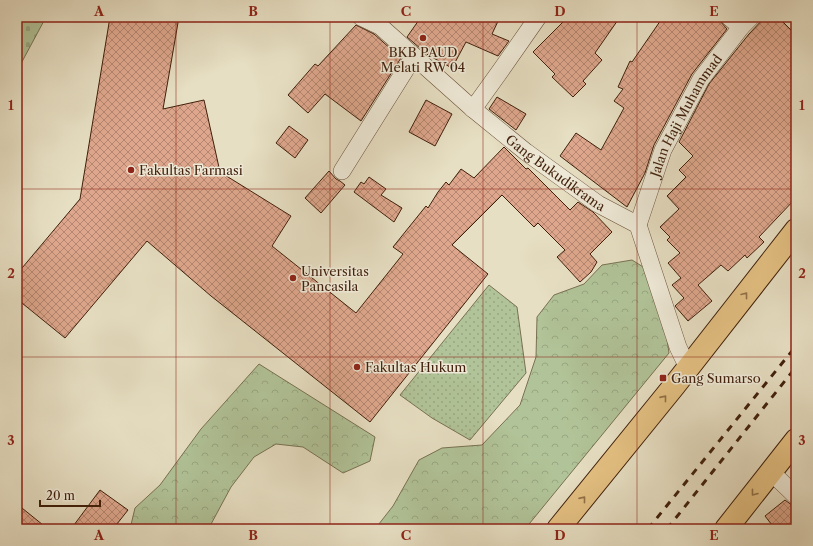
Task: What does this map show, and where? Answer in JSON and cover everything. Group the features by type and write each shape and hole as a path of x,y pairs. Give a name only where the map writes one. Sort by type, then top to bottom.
{"main road":[{"path":"558,529 688,368 796,230"},
{"path":"726,529 796,440"}],"street":[{"name":"Gang Bukudikrama","path":"361,17 380,26 473,109 526,152 598,204 638,225"},
{"path":"473,109 538,17"},
{"name":"Jalan Haji Muhammad","path":"638,225 663,150 701,79 740,20"},
{"path":"342,171 414,56"},
{"path":"638,225 678,347 688,368"},
{"path":"771,472 796,496"}],"green space":[{"path":"17,17 46,17 17,71"},
{"path":"632,260 648,270 661,298 669,353 525,529 375,529 393,506 419,460 442,448 482,445 520,405 536,357 537,317 554,295 584,284 602,265"},
{"path":"489,285 517,307 526,373 470,440 432,418 400,395"},
{"path":"259,364 375,437 370,461 343,473 303,447 276,444 254,457 231,487 210,526 212,529 130,529 135,508 160,485 201,429"}],"building":[{"path":"110,17 179,17 163,109 204,100 220,172 291,216 272,246 356,313 403,254 393,247 426,206 428,208 446,182 449,185 461,169 474,178 504,147 526,169 528,168 570,210 578,202 593,212 612,232 590,254 597,262 591,272 580,282 557,257 565,250 538,223 534,227 502,195 452,245 488,274 370,422 211,296 147,241 65,338 17,299 17,274 80,199"},
{"path":"421,17 500,17 492,34 509,41 498,56 466,42 452,68 428,55 407,37"},
{"path":"568,17 620,17 595,53 602,60 583,81 586,84 573,97 552,77 555,74 533,52"},
{"path":"663,17 719,17 720,21 727,29 692,74 654,145 645,173 627,207 560,156 576,133 601,150 624,108 614,101 623,89 618,87 630,61 632,62"},
{"path":"765,17 778,17 796,35 796,198 759,237 764,242 747,258 745,255 728,271 721,265 698,285 712,301 688,321 675,306 684,298 672,285 681,278 668,263 680,253 667,240 670,237 660,227 679,209 667,196 686,177 679,170 693,156 679,142 709,84 749,34"},
{"path":"356,25 374,34 401,58 361,121 325,94 308,113 288,95 315,64 318,66"},
{"path":"497,97 526,114 516,130 489,109"},
{"path":"426,100 452,114 435,146 409,132"},
{"path":"289,126 308,140 295,158 276,143"},
{"path":"329,171 336,179 345,185 321,213 305,198"},
{"path":"369,177 386,189 381,195 402,208 394,222 354,192 361,182 364,184"},
{"path":"100,490 128,510 113,529 71,529"},
{"path":"785,500 793,506 796,506 796,529 775,529 765,516"},
{"path":"17,504 48,529 17,529"}],"railway":[{"path":"648,529 796,346"},
{"path":"667,529 796,367"}],"place":[{"name":"BKB PAUD Melati RW 04","path":"423,38"},
{"name":"Fakultas Farmasi","path":"131,170"},
{"name":"Universitas Pancasila","path":"293,278"},
{"name":"Fakultas Hukum","path":"357,367"},
{"name":"Gang Sumarso","path":"663,378"}]}
